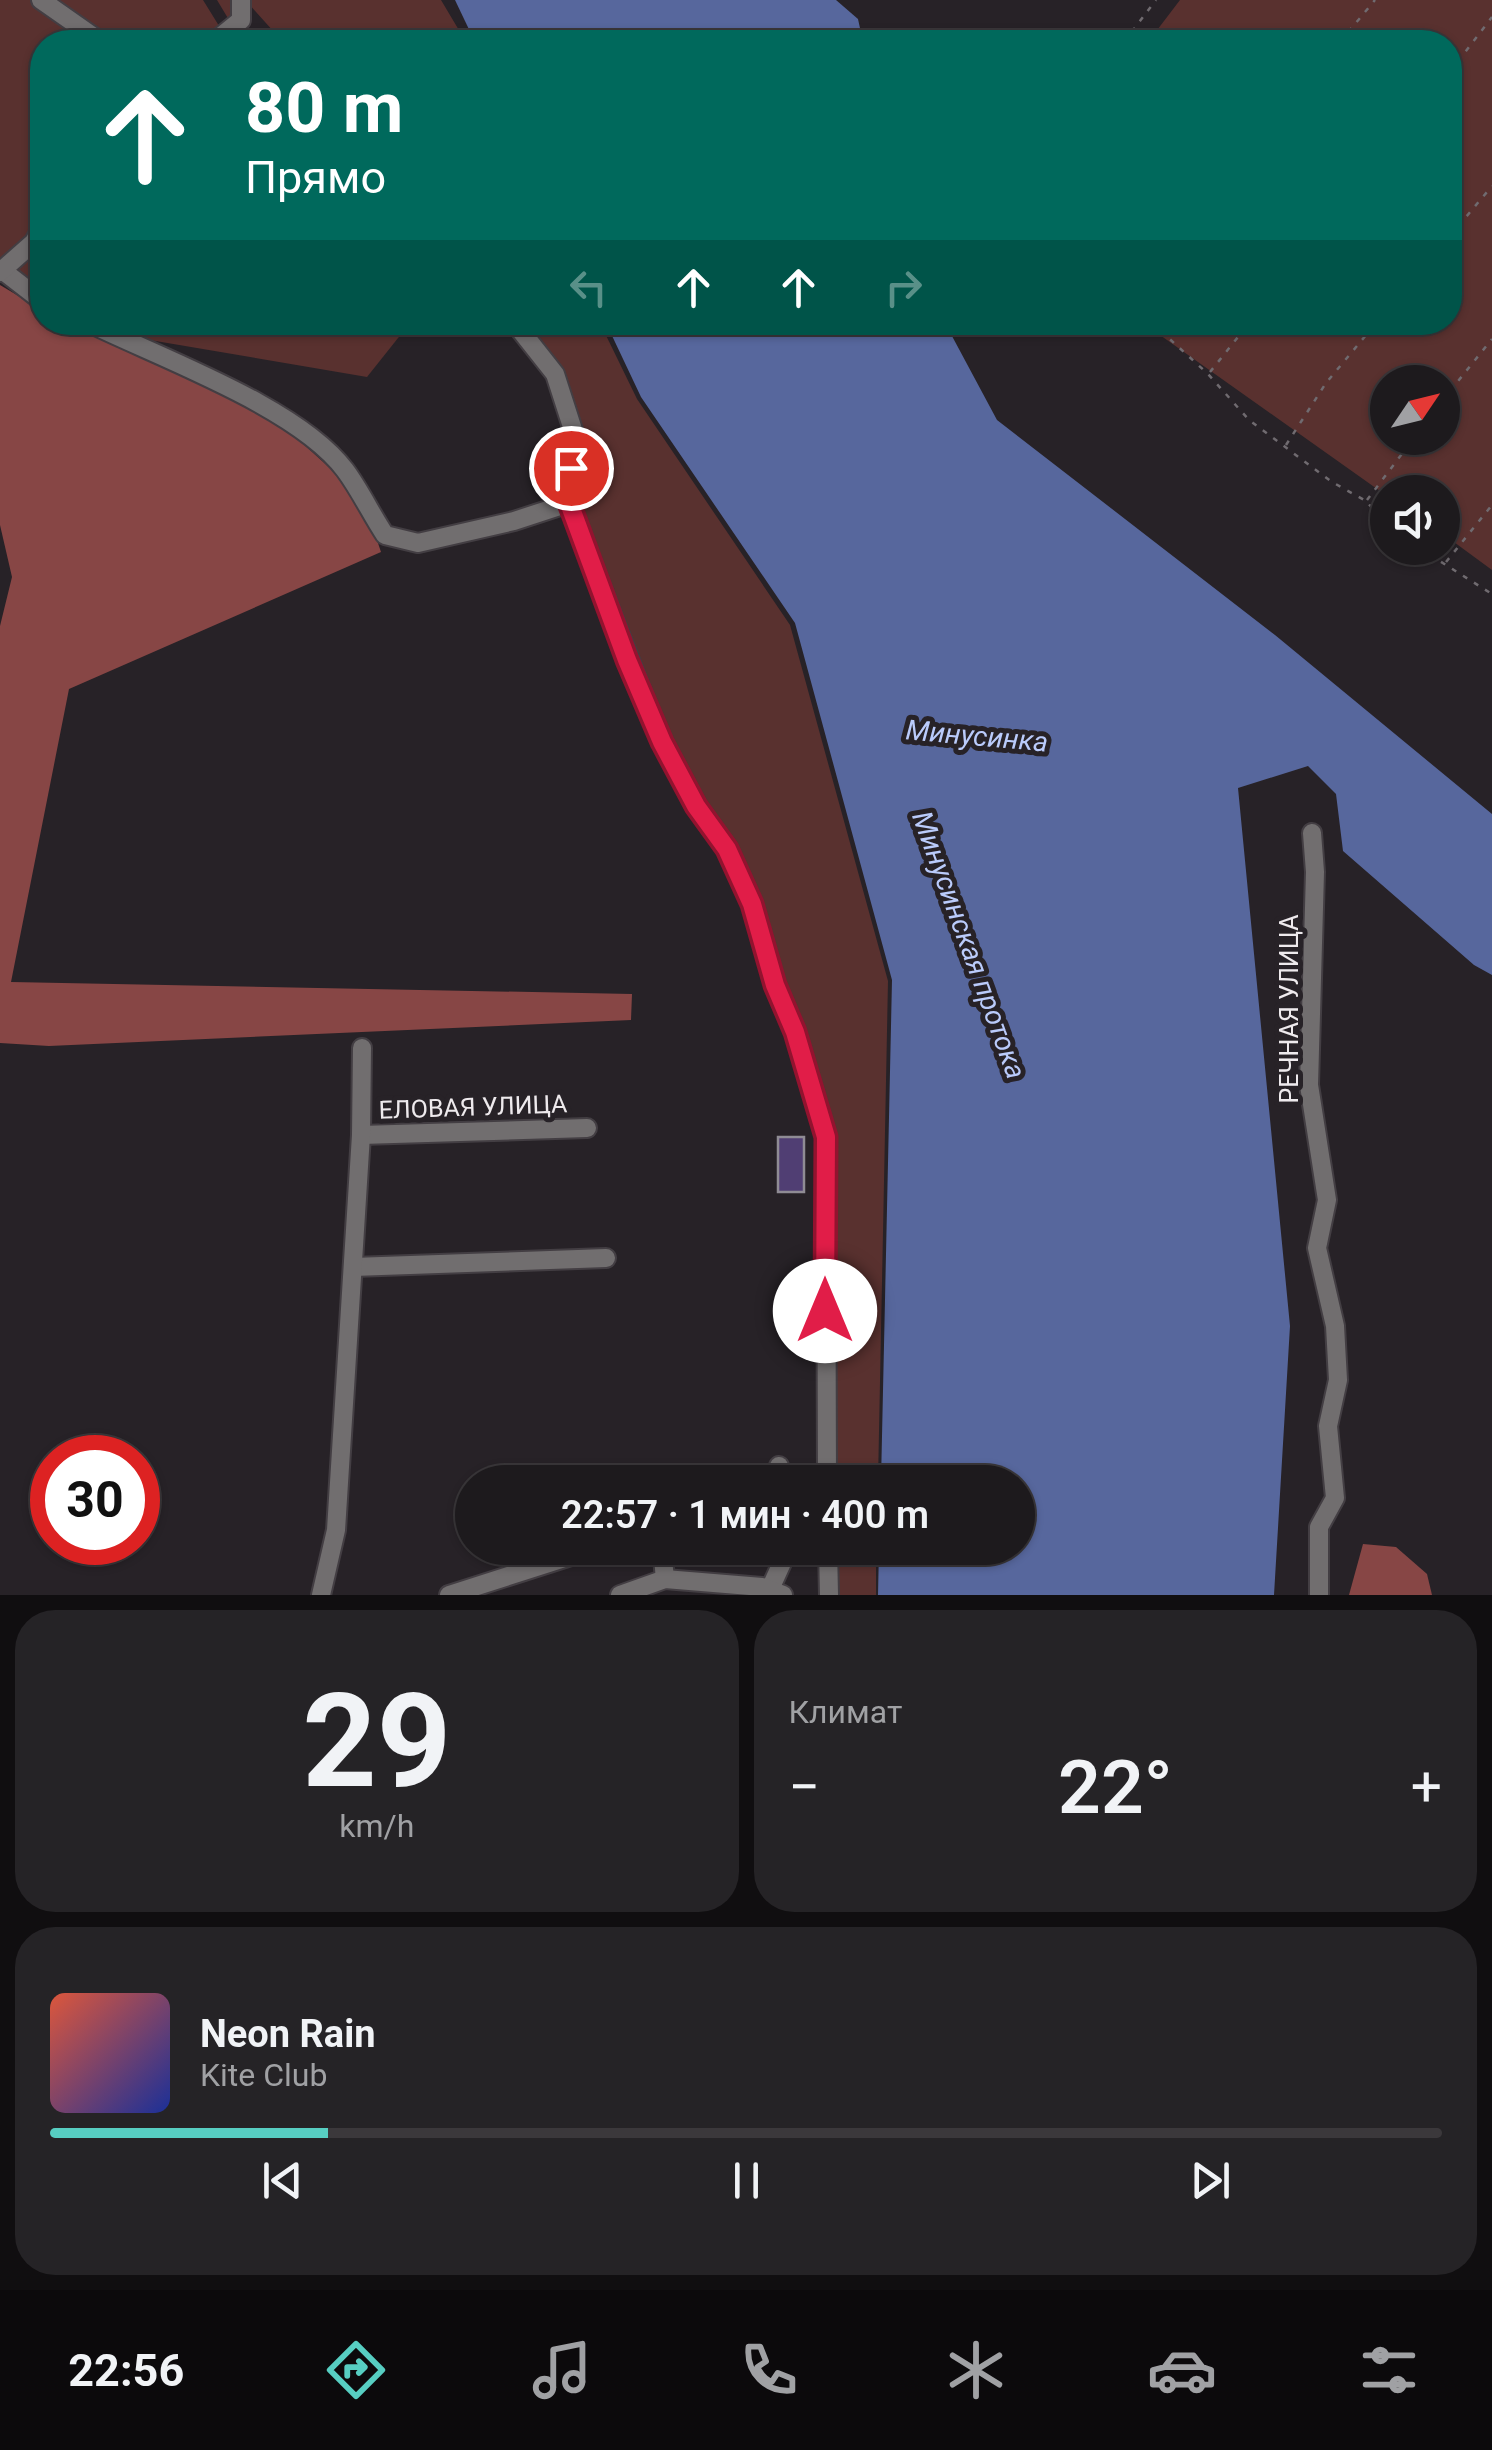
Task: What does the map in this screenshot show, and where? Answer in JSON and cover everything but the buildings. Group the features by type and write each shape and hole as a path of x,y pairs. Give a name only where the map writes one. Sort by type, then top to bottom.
{"street":[{"path":"41,0 84,30"},
{"path":"229,30 241,20 241,0"},
{"path":"30,246 1,271 30,292"},
{"path":"115,335 230,388 300,427 343,468 384,536 418,543 514,521 569,503"},
{"path":"524,335 554,374 574,433 569,503 662,742 696,806 727,849 752,904 826,1137 827,1465"},
{"name":"РЕЧНАЯ УЛИЦА","path":"1312,834 1315,872 1309,1085 1327,1200 1317,1248 1335,1326 1338,1380 1328,1426 1336,1498 1320,1527 1319,1595"},
{"path":"322,1595 336,1530 361,1135 362,1048"},
{"name":"ЕЛОВАЯ УЛИЦА","path":"361,1135 587,1128"},
{"path":"352,1267 606,1258"},
{"path":"449,1595 543,1565"},
{"path":"664,1565 665,1580"},
{"path":"774,1592 771,1587 781,1565"},
{"path":"828,1565 829,1595"},
{"path":"620,1595 665,1580 774,1592"}],"path":[{"path":"1133,30 1156,0"},
{"path":"1350,30 1374,0"},
{"path":"1462,56 1492,17"},
{"path":"1462,222 1492,186"},
{"path":"1165,335 1208,374 1249,420 1332,482 1370,505"},
{"path":"1208,374 1240,335"},
{"path":"1286,445 1326,383 1366,335"},
{"path":"1460,379 1492,339"},
{"path":"1366,500 1401,455"},
{"path":"1460,544 1492,505"},
{"path":"1446,565 1491,592"}],"shaded area":[{"path":"0,0 203,0 222,30 30,30 30,290 0,276"},
{"path":"217,0 441,0 459,30 272,30 248,3 229,20"},
{"path":"1180,0 1492,0 1492,570 1460,546 1460,475 1370,475 1370,484 1160,335 1462,335 1462,30 1157,30"},
{"path":"0,285 30,303 30,335 91,335 269,413 363,498 381,552 69,689 11,982 632,994 631,1020 49,1046 0,1043 0,626 12,577 0,525"},
{"path":"128,335 400,335 367,377"},
{"path":"517,335 606,335 637,399 790,625 888,981 878,1465 836,1465 832,1137 807,1049 746,869 684,774 622,638 575,504 553,380"},
{"path":"1363,1544 1396,1547 1427,1574 1432,1595 1349,1595"},
{"path":"837,1565 876,1565 876,1595 837,1595"}],"water":[{"path":"455,0 836,0 858,19 860,30 469,30"},
{"path":"612,335 951,335 997,420 1275,635 1492,814 1492,975 1474,965 1343,851 1336,794 1308,766 1238,788 1290,1326 1274,1595 878,1595 879,1565 1035,1565 1035,1465 881,1465 892,980 795,623 641,397"}],"route":[{"path":"571,468 569,503 627,660 662,742 696,806 727,849 752,904 775,985 795,1032 819,1109 826,1137 825,1311"}],"water label":[{"name":"Минусинка","path":"977,736"},
{"name":"Минусинская протока","path":"969,945"}]}
